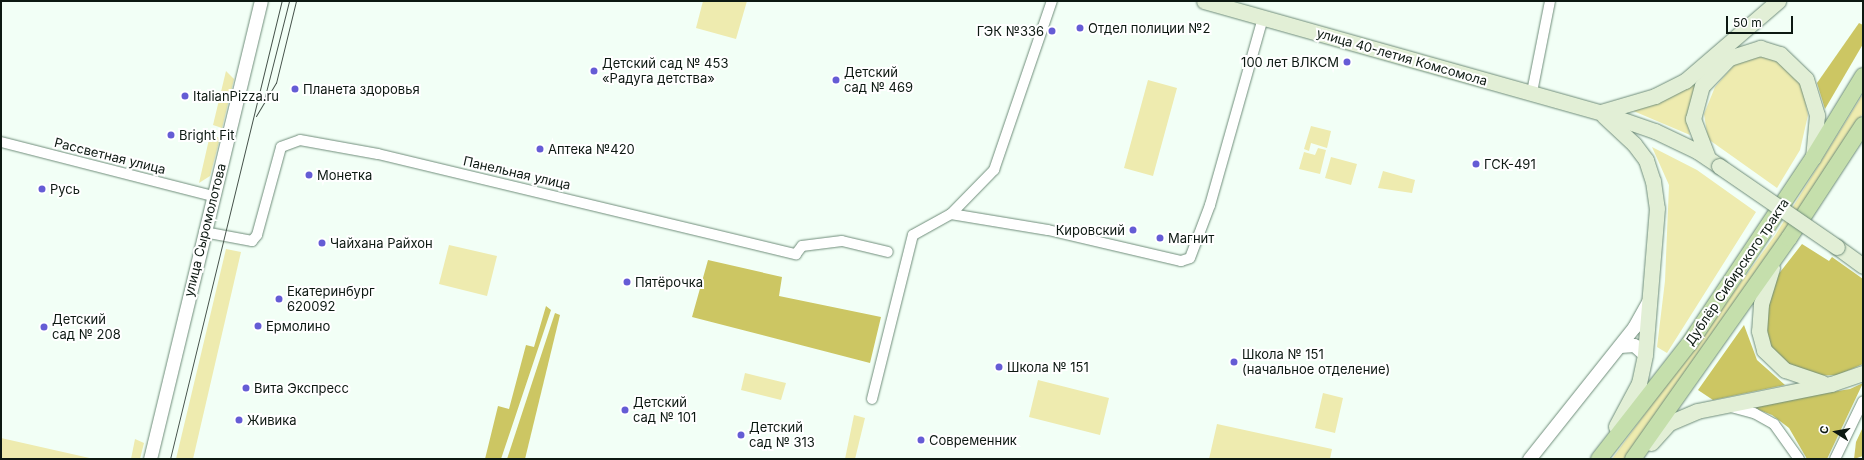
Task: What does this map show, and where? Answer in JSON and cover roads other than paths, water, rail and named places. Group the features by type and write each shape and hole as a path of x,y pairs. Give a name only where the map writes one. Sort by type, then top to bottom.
{"main road":[{"name":"улица 40-летия Комсомола","path":"1204,1 1532,92 1600,112 1655,131 1714,162 1838,247 1863,266"},
{"path":"1600,112 1655,96 1685,81 1778,1"},
{"path":"1714,162 1693,119 1702,86 1729,58 1760,48 1780,54 1806,79 1817,115 1813,158"},
{"name":"Дублёр Сибирского тракта","path":"1599,459 1689,344 1813,158 1863,76"},
{"path":"1594,459 1627,411 1639,383 1645,355 1657,208 1653,181 1646,160 1634,144 1600,112"},
{"name":"Дублёр Сибирского тракта","path":"1633,459 1789,238 1863,125"},
{"path":"1789,238 1764,289 1759,320 1761,340 1769,357 1785,370 1806,380 1831,384"},
{"path":"1636,459 1670,423 1685,414 1717,406 1831,384 1863,373"}],"street":[{"name":"улица Сыромолотова","path":"150,459 261,1"},
{"path":"872,399 913,235 951,214 994,170 1052,1"},
{"path":"1532,92 1550,1"},
{"path":"951,214 1048,230 1181,261 1190,258 1210,205 1263,18"},
{"name":"Панельная улица","path":"204,232 252,241 257,235 282,146 300,140 378,154 796,254 802,246 842,241 888,252"},
{"name":"Рассветная улица","path":"1,142 213,196"},
{"path":"1529,459 1620,346 1649,300"},
{"path":"1620,346 1634,345 1645,355"},
{"path":"1835,459 1863,401"},
{"path":"1717,406 1742,409 1762,416 1784,435 1799,459"}],"tram line":[{"path":"170,459 282,1"},
{"path":"264,100 289,1"},
{"path":"256,116 276,83 296,1"}],"place":[{"name":"Отдел полиции №2","path":"1080,28"},
{"name":"ГЭК №336","path":"1052,31"},
{"name":"100 лет ВЛКСМ","path":"1347,62"},
{"name":"Детский сад № 453 «Радуга детства»","path":"594,71"},
{"name":"Детский сад № 469","path":"836,80"},
{"name":"Планета здоровья","path":"295,89"},
{"name":"ItalianPizza.ru","path":"185,96"},
{"name":"Bright Fit","path":"171,135"},
{"name":"Аптека №420","path":"540,149"},
{"name":"ГСК-491","path":"1476,164"},
{"name":"Монетка","path":"309,175"},
{"name":"Русь","path":"42,189"},
{"name":"Кировский","path":"1133,230"},
{"name":"Магнит","path":"1160,238"},
{"name":"Чайхана Райхон","path":"322,243"},
{"name":"Пятёрочка","path":"627,282"},
{"name":"Екатеринбург 620092","path":"279,299"},
{"name":"Ермолино","path":"258,326"},
{"name":"Детский сад № 208","path":"44,327"},
{"name":"Школа № 151 (начальное отделение)","path":"1234,362"},
{"name":"Школа № 151","path":"999,367"},
{"name":"Вита Экспресс","path":"246,388"},
{"name":"Детский сад № 101","path":"625,410"},
{"name":"Живика","path":"239,420"},
{"name":"Детский сад № 313","path":"741,435"},
{"name":"Современник","path":"921,440"}]}
